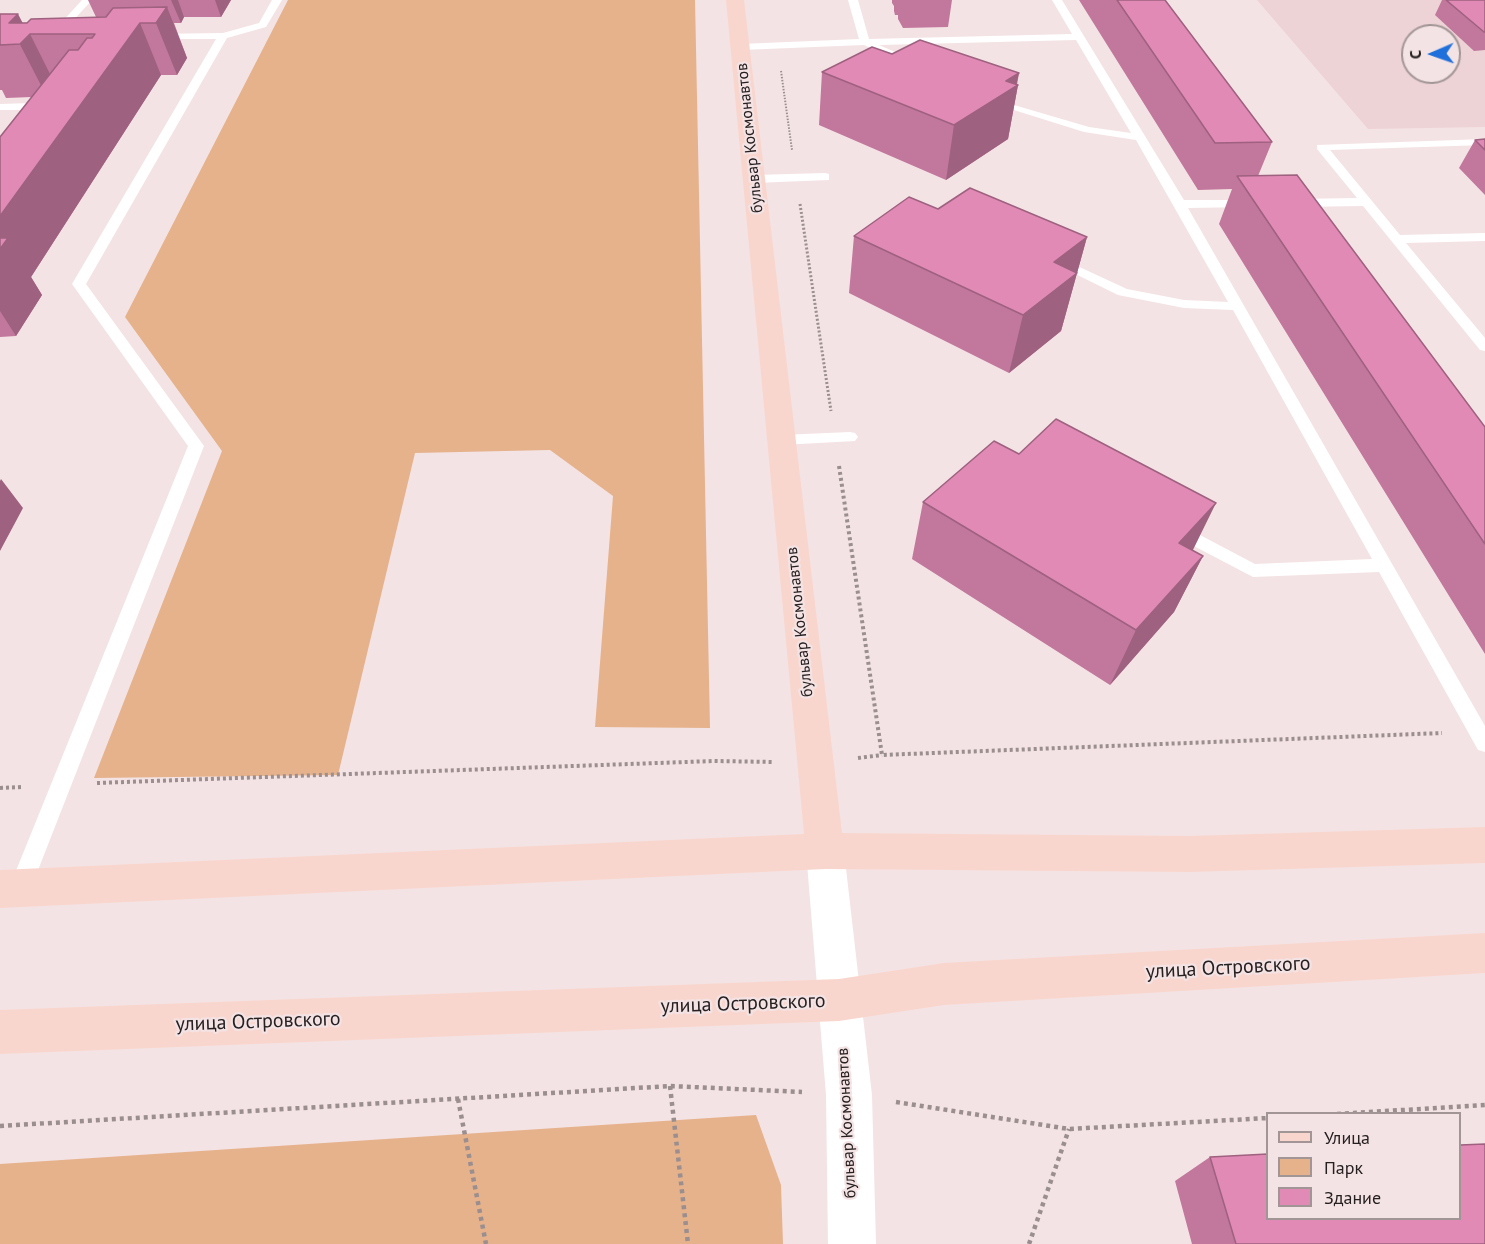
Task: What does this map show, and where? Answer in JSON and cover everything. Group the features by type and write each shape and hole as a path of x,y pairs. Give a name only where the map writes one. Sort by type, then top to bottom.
{"main road":[{"name":"бульвар Космонавтов","path":"735,0 825,851"},
{"path":"10,888 825,851 1190,855 1485,844"},
{"name":"улица Островского","path":"0,1032 839,1000 944,984 1485,953"}],"street":[{"name":"бульвар Космонавтов","path":"825,851 849,1095 852,1244"}],"lane":[{"path":"64,37 47,39 87,0"},
{"path":"143,37 223,36 263,25 278,0"},
{"path":"853,0 865,42"},
{"path":"1057,0 1180,204 1481,738"},
{"path":"10,888 63,785 196,446 79,284 223,36"},
{"path":"741,47 1079,37"},
{"path":"865,42 926,69"},
{"path":"981,98 1088,130 1139,137"},
{"path":"0,107 32,106 0,144"},
{"path":"1485,142 1321,147 1485,347"},
{"path":"754,179 825,177"},
{"path":"1284,203 1366,202"},
{"path":"1180,204 1261,203"},
{"path":"1396,239 1485,237"},
{"path":"1048,258 1123,292 1184,304 1237,306"},
{"path":"782,440 842,438"},
{"path":"1161,521 1252,571 1383,565"}],"path":[{"path":"777,46 796,178 842,438 882,755 1481,738"},
{"path":"0,788 714,761"},
{"path":"670,1086 688,1244"},
{"path":"0,1125 670,1086 849,1095 1069,1129 1266,1118"},
{"path":"458,1099 486,1244"},
{"path":"1356,1112 1485,1105"},
{"path":"1029,1244 1069,1129"}],"shaded area":[{"path":"1257,0 1485,0 1485,127 1368,129"}],"green space":[{"path":"288,0 695,0 710,728 595,727 613,496 550,450 415,453 338,775 94,778 222,451 125,317"},
{"path":"756,1115 781,1185 783,1244 0,1244 0,1164"}],"building":[{"path":"1117,0 1165,0 1272,142 1215,143"},
{"path":"1446,0 1485,0 1485,32 1484,32"},
{"path":"167,7 156,23 140,23 0,216 0,137 69,50 78,50 87,38 92,38 95,34 30,34 20,44 0,45 0,14 18,14 9,23 27,23 31,19 106,17 113,8"},
{"path":"920,40 1019,73 1006,81 1018,85 954,125 822,72 872,47 892,54"},
{"path":"1485,139 1485,150 1475,140"},
{"path":"1297,175 1485,427 1485,544 1237,176"},
{"path":"970,188 1087,237 1054,262 1077,273 1023,315 854,236 909,197 938,209"},
{"path":"0,238 8,238 0,249"},
{"path":"1056,419 1216,503 1179,543 1203,556 1136,630 923,502 994,441 1019,454"},
{"path":"1485,1144 1485,1244 1236,1244 1210,1157 1266,1154 1266,1220 1461,1220 1461,1145"}]}
